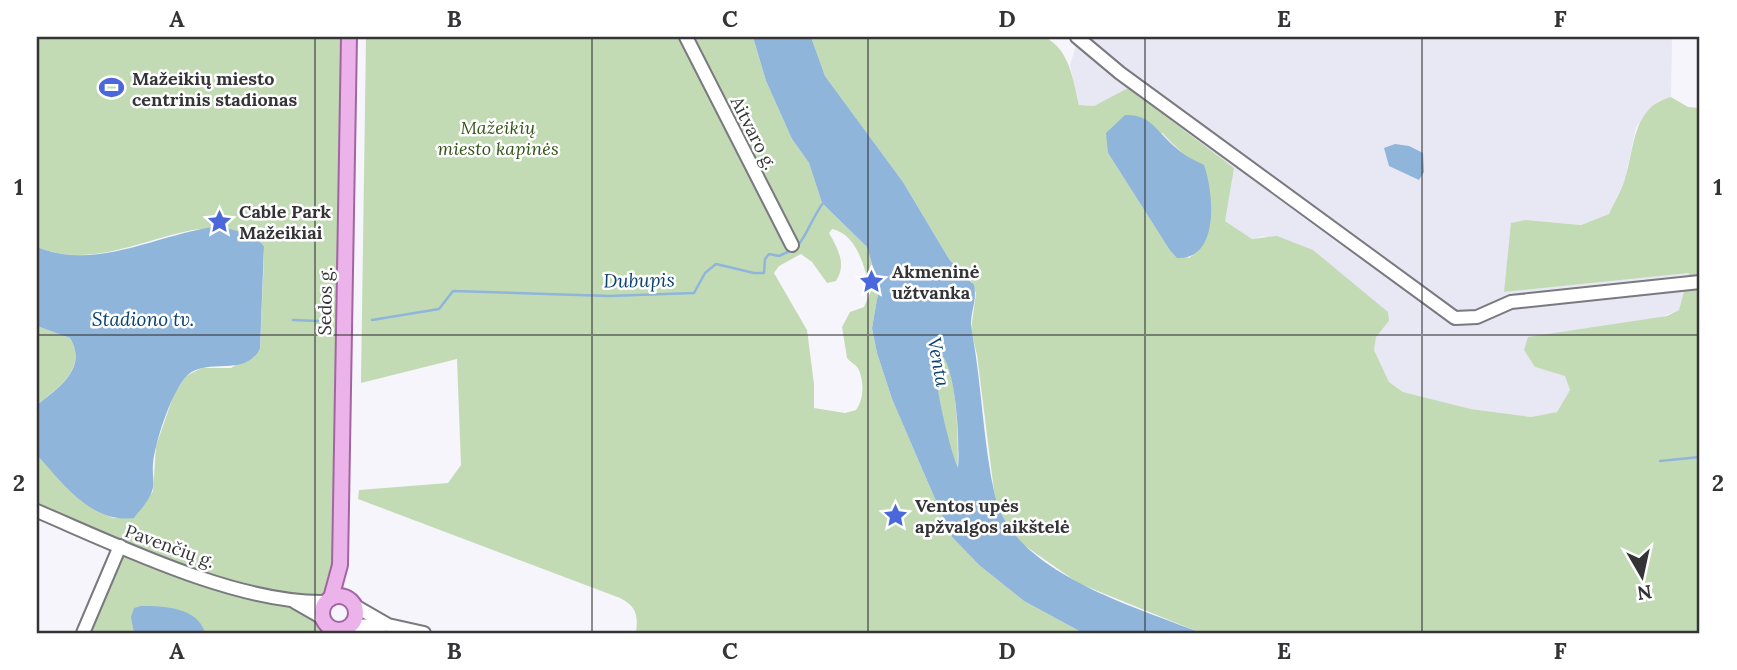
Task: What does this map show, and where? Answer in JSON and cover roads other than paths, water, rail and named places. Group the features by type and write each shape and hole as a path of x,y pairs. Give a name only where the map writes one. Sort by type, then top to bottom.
{"main road":[{"name":"Sedos g.","path":"328,600 340,565 349,37"},
{"name":"Sedos g.","path":"340,565 352,603"},
{"path":"341,596 352,603 356,615 347,629 328,626 328,600 341,596"}],"street":[{"name":"Aitvaro g.","path":"686,37 792,245"},
{"path":"1077,37 1120,74 1455,318 1477,317 1511,302 1700,282"},
{"name":"Pavenčių g.","path":"37,511 200,577 295,602 328,600"},
{"path":"83,633 120,546"},
{"name":"Pavenčių g.","path":"295,602 328,626"},
{"path":"352,603 388,625"},
{"path":"347,629 388,625 424,633"}],"water":[{"path":"753,37 811,37 825,76 903,182 949,259 974,285 971,326 988,456 995,496 1006,523 1026,546 1051,566 1081,584 1112,599 1201,633 1083,633 1024,601 979,565 951,536 892,399 877,353 872,328 879,288 867,247 822,203 809,163 792,139 766,81","holes":["937,351 944,357 956,405 958,468 938,390 935,359"]},
{"path":"1125,115 1134,115 1148,121 1178,150 1204,165 1210,192 1210,223 1201,248 1191,256 1177,258 1169,249 1108,153 1106,133"},
{"path":"1395,144 1409,146 1423,153 1424,172 1419,180 1389,166 1384,148"},
{"name":"Stadiono tv.","path":"220,226 254,236 264,246 260,349 253,358 244,363 202,368 184,379 160,432 154,455 153,488 149,498 134,518 104,514 79,499 37,455 37,405 62,384 76,359 70,338 37,326 37,247 60,254 105,253"},
{"path":"134,608 169,608 187,613 201,624 205,633 134,633 131,617"}],"waterway":[{"name":"Dubupis","path":"797,246 824,202"},
{"name":"Dubupis","path":"372,320 439,309 453,291 609,296 694,293 705,273 716,264 764,273 765,259 769,254 779,256 792,250"},
{"path":"293,320 318,321"},
{"path":"1660,461 1700,457"}],"place":[{"name":"Mažeikių miesto centrinis stadionas","path":"112,88"},
{"name":"Cable Park Mažeikiai","path":"219,221"},
{"name":"Akmeninė užtvanka","path":"872,281"},
{"name":"Ventos upės apžvalgos aikštelė","path":"895,515"}],"park label":[{"name":"Mažeikių miesto kapinės","path":"498,137"}],"water label":[{"name":"Venta","path":"939,362"}]}
